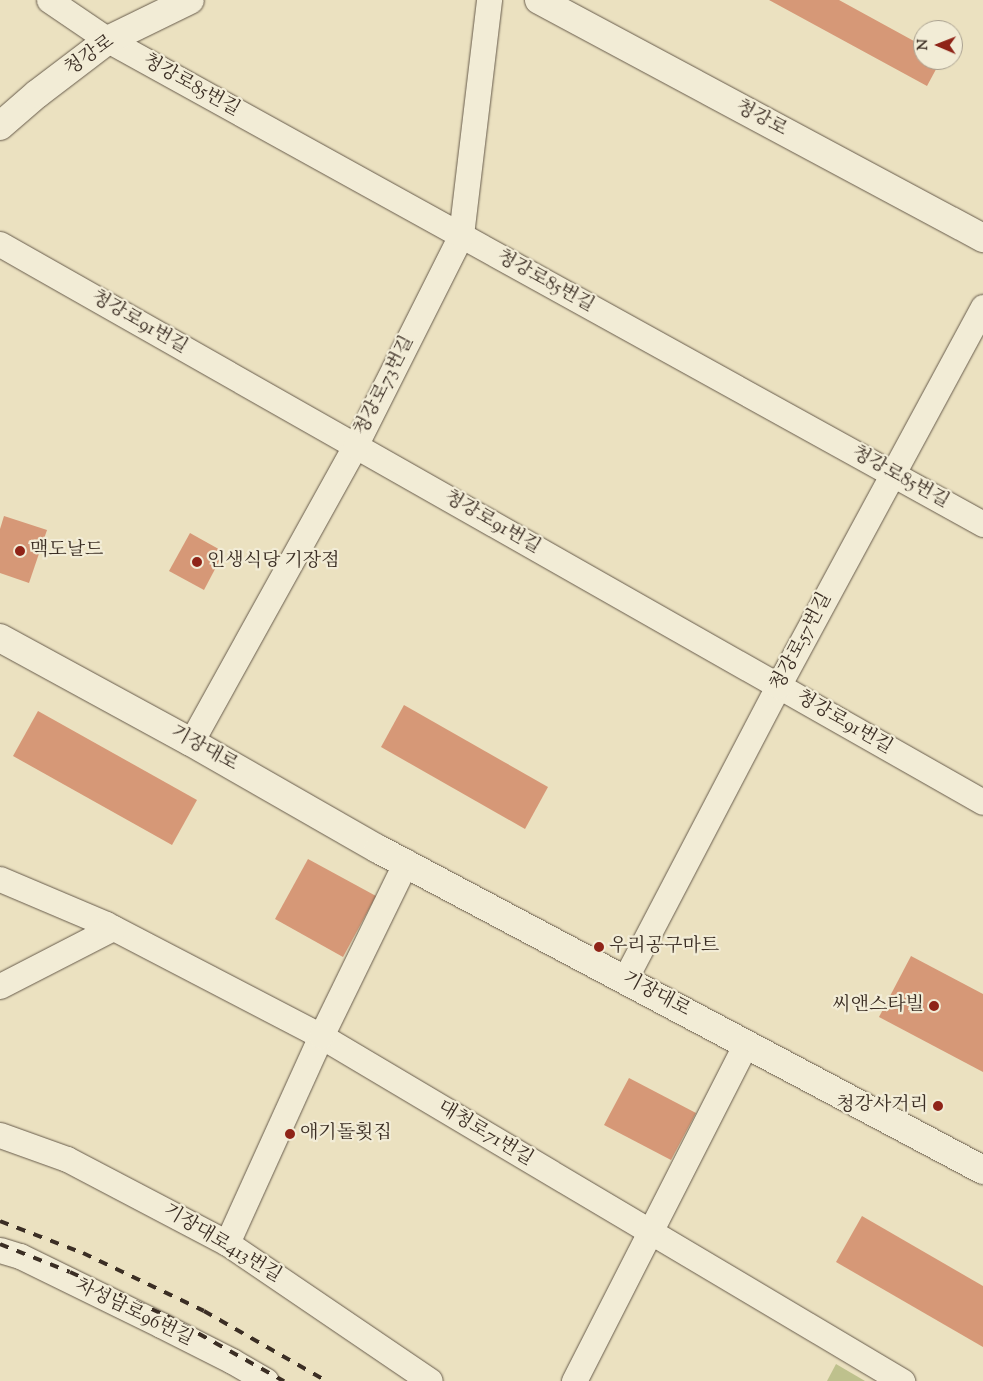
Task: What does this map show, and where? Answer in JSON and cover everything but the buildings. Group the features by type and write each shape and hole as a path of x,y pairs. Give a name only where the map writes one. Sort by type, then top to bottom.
{"main road":[{"name":"청강로","path":"0,126 37,94 108,40 190,0"},
{"name":"청강로","path":"539,0 983,238"},
{"name":"기장대로","path":"0,638 191,742 378,849 406,862 983,1170"}],"street":[{"name":"청강로85번길","path":"49,0 108,40 983,524"},
{"name":"청강로73번길","path":"191,742 355,446 461,235 489,0"},
{"name":"청강로91번길","path":"0,244 983,802"},
{"name":"청강로57번길","path":"625,979 778,686 983,307"},
{"path":"227,1243 321,1036 406,862"},
{"name":"대청로71번길","path":"0,880 113,928 321,1036 902,1381"},
{"path":"0,986 113,928"},
{"path":"574,1381 746,1043"},
{"name":"기장대로413번길","path":"0,1135 67,1159 227,1243 430,1381"},
{"name":"차성남로96번길","path":"0,1250 20,1256 179,1334 264,1380"}],"green space":[{"path":"836,1364 865,1381 827,1381"}],"railway":[{"path":"0,1221 83,1253 204,1311 326,1381"},
{"path":"0,1244 70,1272 167,1316 284,1381"}],"place":[{"name":"맥도날드","path":"20,551"},
{"name":"인생식당 기장점","path":"197,562"},
{"name":"우리공구마트","path":"599,947"},
{"name":"씨앤스타빌","path":"934,1006"},
{"name":"청강사거리","path":"938,1106"},
{"name":"애기돌횟집","path":"290,1134"}]}
